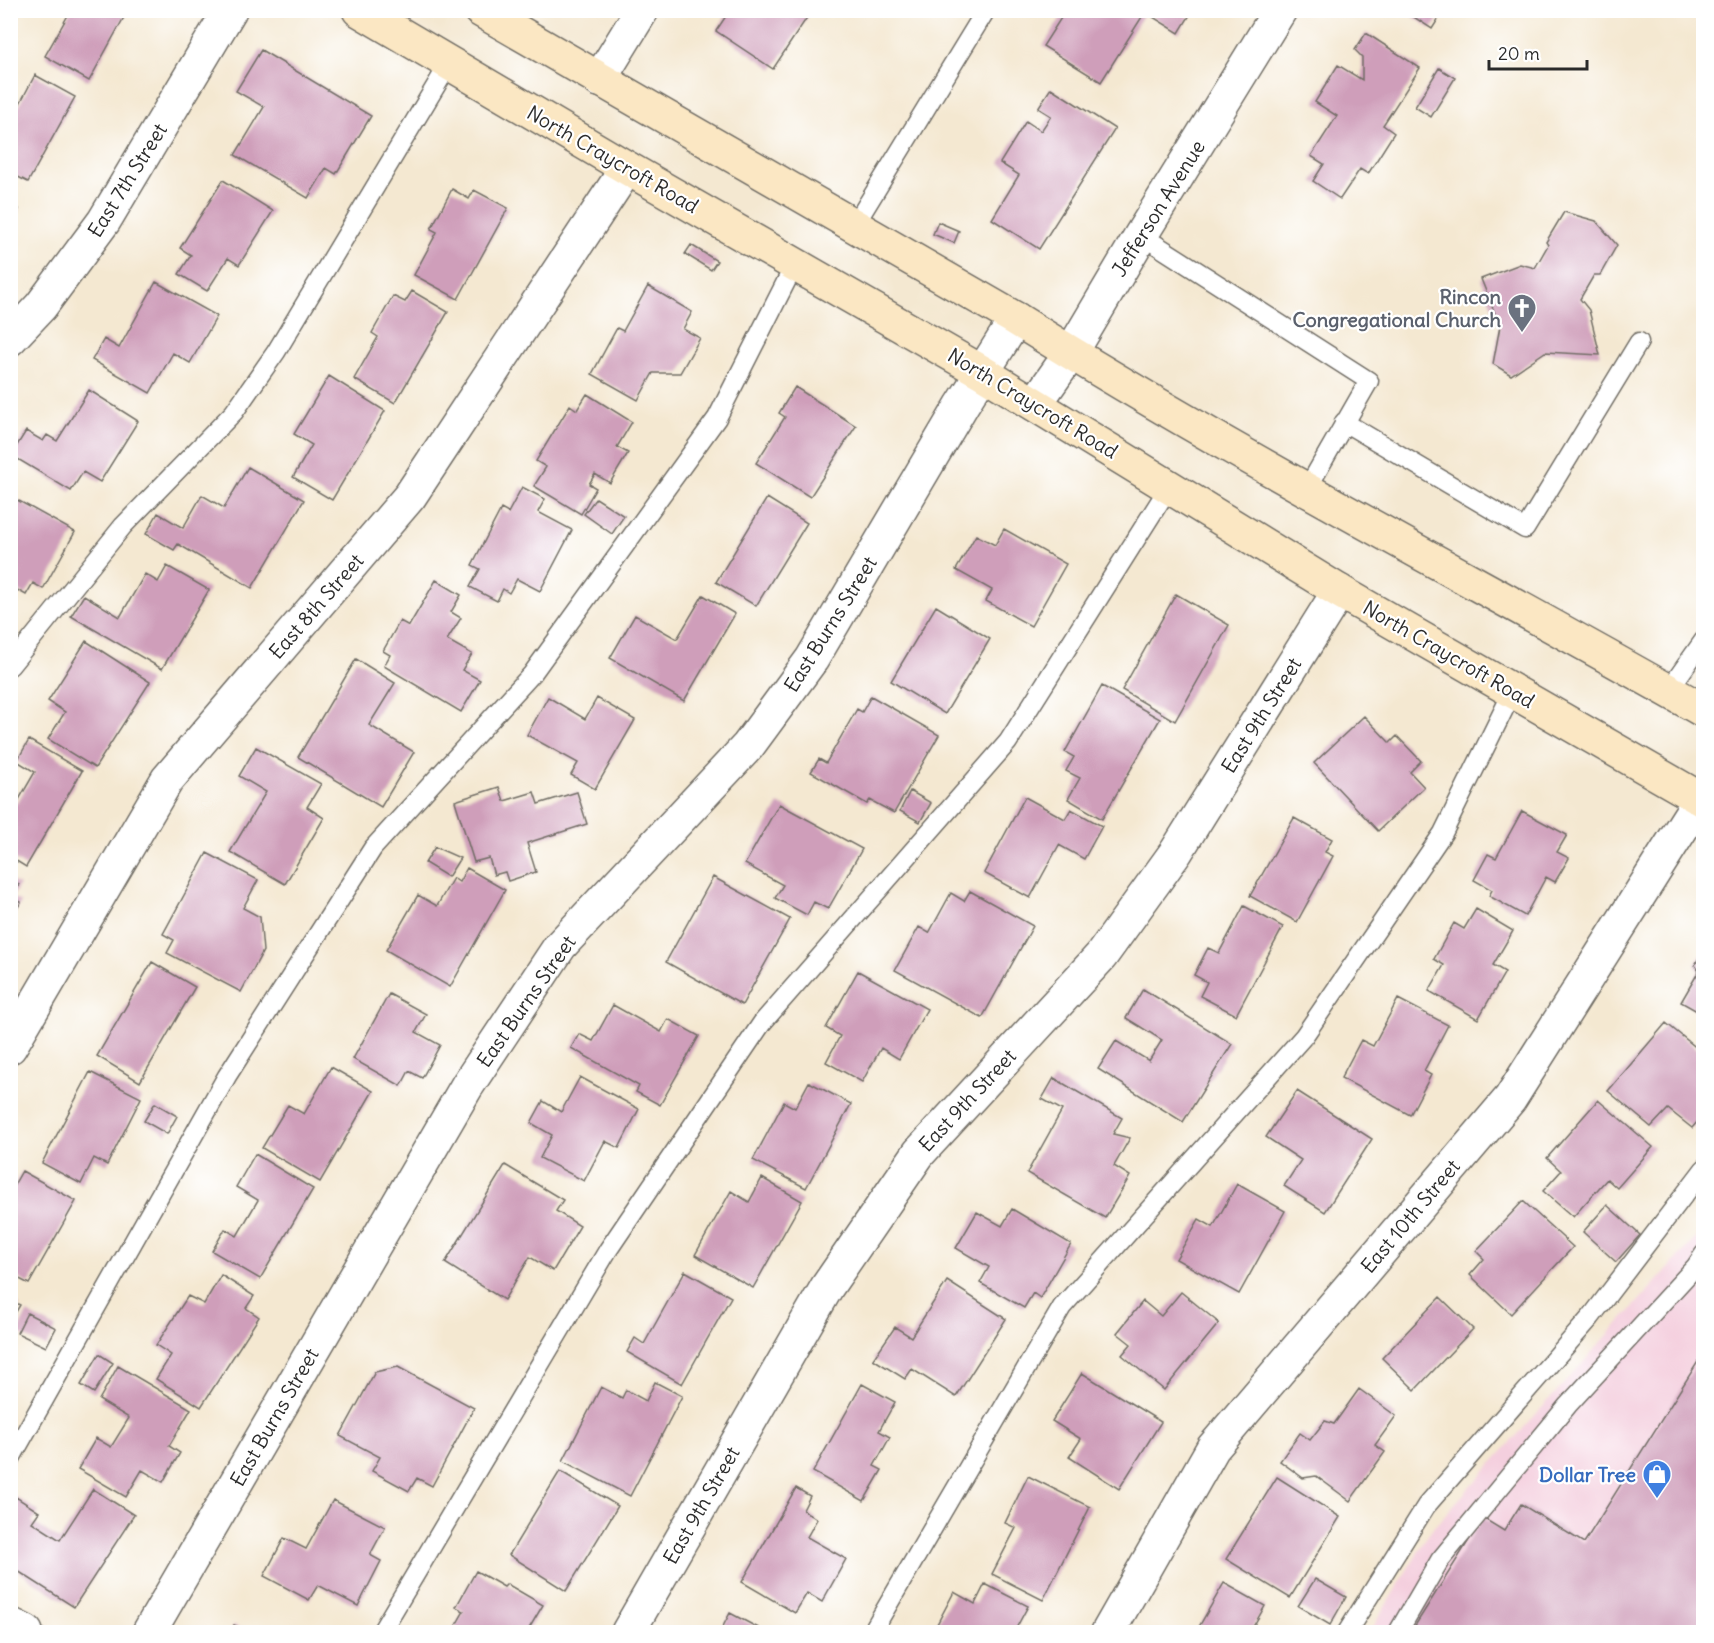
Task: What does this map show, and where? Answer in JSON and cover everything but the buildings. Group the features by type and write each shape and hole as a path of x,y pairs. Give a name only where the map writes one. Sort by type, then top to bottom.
{"main road":[{"name":"North Craycroft Road","path":"359,10 627,168 982,372 1339,591 1702,798"},
{"path":"480,10 1307,489 1704,711"}],"street":[{"name":"East 7th Street","path":"10,339 40,306 104,221 230,10"},
{"path":"599,80 642,10"},
{"name":"Jefferson Avenue","path":"1035,404 1071,353 1280,10"},
{"name":"East 8th Street","path":"10,1047 167,780 410,496 627,168"},
{"name":"East Burns Street","path":"149,1632 467,1086 560,946 748,746 812,659 982,372 1016,319"},
{"name":"East 9th Street","path":"628,1632 827,1287 918,1153 1101,956 1176,852 1339,591"},
{"name":"East 10th Street","path":"1108,1632 1213,1448 1510,1099 1702,798"},
{"path":"10,1624 26,1632"}],"lane":[{"path":"854,226 986,10"},
{"path":"10,666 123,526 234,412 253,386 276,352 449,64"},
{"path":"1141,235 1369,381 1307,489"},
{"path":"10,1460 227,1076 373,848 539,664 717,418 795,264"},
{"path":"1344,422 1525,529 1639,342"},
{"path":"381,1632 608,1250 762,1023 1008,742 1169,487"},
{"path":"1668,691 1704,640"},
{"path":"872,1632 1062,1307 1304,1036 1443,833 1513,691"},
{"path":"1347,1632 1426,1506 1591,1317 1704,1168"},
{"path":"1398,1632 1440,1560 1568,1405 1696,1266 1704,1254"}],"shaded area":[{"path":"1703,1227 1703,1632 1370,1632 1431,1530 1696,1238"}],"place":[{"name":"Rincon Congregational Church","path":"1522,334"},
{"name":"Dollar Tree","path":"1657,1500"}]}
